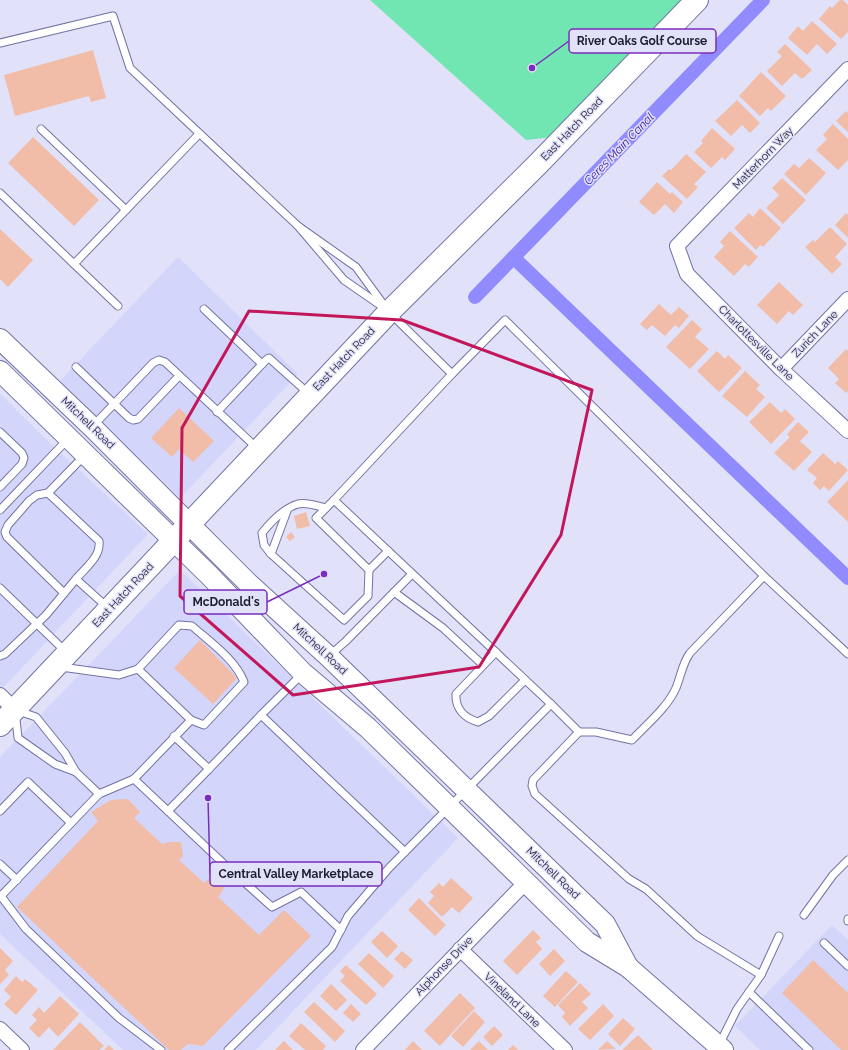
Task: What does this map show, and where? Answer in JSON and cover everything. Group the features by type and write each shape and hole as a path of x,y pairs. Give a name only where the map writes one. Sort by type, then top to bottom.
{"main road":[{"name":"East Hatch Road","path":"0,725 110,610 174,541 189,522 389,312 538,164 697,0"},
{"name":"Mitchell Road","path":"0,339 189,522 249,584 328,656 606,924 628,967"},
{"name":"Mitchell Road","path":"0,371 231,597 303,673 368,728 448,808 587,942 628,967 719,1049"}],"street":[{"name":"Matterhorn Way","path":"677,246 848,69"},
{"name":"Charlottesville Lane","path":"677,246 688,274 781,369 848,431"},
{"name":"Zurich Lane","path":"781,369 848,299"},
{"path":"0,695 15,710"},
{"name":"Alphonse Drive","path":"363,1050 526,882"},
{"name":"Vineland Lane","path":"460,949 565,1050"},
{"path":"0,1029 22,1050"}],"lane":[{"path":"0,43 113,16 130,68 298,226 344,280 389,312 452,374"},
{"path":"41,129 126,210"},
{"path":"74,264 199,134"},
{"path":"0,193 118,306"},
{"path":"298,226 356,267 389,312"},
{"path":"204,309 262,364"},
{"path":"369,570 316,518 505,320 764,576 848,654"},
{"path":"216,412 262,364 270,358 310,395"},
{"path":"92,427 153,363 159,360 165,362 216,412 258,450"},
{"path":"76,367 129,418 133,420 138,419 179,376"},
{"path":"0,432 22,454 24,458 22,464 0,487"},
{"path":"0,510 68,439"},
{"path":"64,593 7,537 6,532 8,525 29,501 37,495 48,493 85,455"},
{"path":"0,656 37,624 97,554 100,547 99,541 48,493"},
{"path":"334,500 579,732 596,732 632,740 657,715 671,697 677,687 684,661 690,653 764,576"},
{"path":"326,508 309,504 297,504 272,520 262,533 264,545 272,554 344,620 368,596 369,570 388,551"},
{"path":"272,554 287,511"},
{"path":"328,656 412,574"},
{"path":"76,578 110,610"},
{"path":"0,588 37,624 63,660 119,674 138,669 179,625 192,626 228,658 241,673 244,682 204,725 191,720 138,669"},
{"path":"394,592 443,628 483,665"},
{"path":"496,652 456,694 455,702 459,709 469,719 478,722 489,716 525,680"},
{"path":"168,811 261,714 303,673"},
{"path":"228,1050 332,948 348,916 404,852 551,704"},
{"path":"76,772 55,764 18,738 15,710 36,717 65,753 76,772 99,794"},
{"path":"261,714 404,852"},
{"path":"161,1050 119,1018 26,929 1,896 99,794 134,779 191,720"},
{"path":"579,732 534,780 532,786 536,794 629,879 646,889 697,936 761,975"},
{"path":"174,736 209,769"},
{"path":"134,779 272,907 301,892 341,930"},
{"path":"0,810 28,782 71,823"},
{"path":"804,914 848,860"},
{"path":"0,864 17,880"},
{"path":"719,1049 737,1009 761,975 779,936"},
{"path":"824,943 848,966"},
{"path":"749,992 809,1050"}],"highlighted area":[{"path":"249,311 402,320 592,390 561,535 479,667 293,695 180,596 182,428"}],"shaded area":[{"path":"178,257 298,374 180,498 60,381"},
{"path":"0,394 52,445 148,534 0,691"},
{"path":"180,570 458,838 256,1050 123,1050 0,934 0,757"},
{"path":"832,925 848,940 848,1050 760,1050 735,1026"}],"green space":[{"path":"370,0 682,0 553,137 526,140"}],"building":[{"path":"840,0 843,0 848,5 848,32 841,39 819,19 830,6 832,8"},
{"path":"812,21 837,44 827,54 817,44 807,55 788,38 798,26 803,31"},
{"path":"785,44 812,70 802,79 795,73 782,86 767,71 782,56 777,52"},
{"path":"93,50 106,98 91,102 89,96 15,116 4,75"},
{"path":"761,72 786,96 771,111 768,108 760,116 739,96"},
{"path":"737,100 760,123 750,133 742,125 731,136 715,121"},
{"path":"846,111 848,113 848,132 836,121"},
{"path":"833,124 848,139 848,160 838,170 816,150 827,139 823,135"},
{"path":"712,128 735,149 725,160 722,157 711,168 694,152 703,143 701,141"},
{"path":"33,137 99,200 74,226 8,163"},
{"path":"686,154 706,172 694,184 698,187 687,199 662,176 669,169 671,170"},
{"path":"809,158 826,173 806,195 784,174 794,164 799,168"},
{"path":"782,178 806,200 783,224 766,208 779,195 772,188"},
{"path":"657,182 670,194 672,192 683,202 674,213 665,204 654,215 639,202"},
{"path":"760,208 781,228 763,247 760,245 756,250 734,228 749,213 753,217"},
{"path":"846,213 848,215 848,238 835,225"},
{"path":"830,227 847,244 835,257 842,264 832,274 805,247 813,240 815,242"},
{"path":"0,229 33,260 8,287 0,279"},
{"path":"730,231 758,257 749,267 745,264 734,276 714,257 724,246 720,242"},
{"path":"779,282 803,305 793,315 789,311 777,324 757,305"},
{"path":"659,304 671,315 679,307 689,316 679,328 675,325 665,336 652,325 647,330 640,324"},
{"path":"692,320 702,329 695,337 709,349 690,369 666,347"},
{"path":"846,349 848,351 848,391 846,393 835,383 839,379 828,368"},
{"path":"717,351 725,359 728,355 742,368 719,392 697,371"},
{"path":"745,371 760,385 756,389 765,397 747,417 722,396"},
{"path":"770,402 781,413 785,409 795,419 771,444 749,422"},
{"path":"179,408 214,441 193,462 179,449 172,457 151,438"},
{"path":"798,422 809,432 800,441 812,452 794,471 774,453 790,437 787,434"},
{"path":"823,453 835,464 838,461 848,470 829,491 824,486 820,490 813,483 817,478 807,470"},
{"path":"848,480 848,522 827,502"},
{"path":"306,512 310,526 297,529 294,516"},
{"path":"291,532 295,537 290,541 286,537"},
{"path":"200,640 237,678 213,704 174,668"},
{"path":"128,799 140,812 134,818 162,844 169,842 181,842 183,856 179,860 204,883 213,876 224,888 218,897 259,935 284,910 311,936 203,1046 188,1044 181,1050 169,1050 17,907 98,821 91,812 111,800"},
{"path":"451,878 473,898 459,913 452,907 442,917 428,903 434,896 430,892 439,883 443,887"},
{"path":"419,898 446,925 435,936 408,910"},
{"path":"533,930 541,938 536,942 542,949 517,975 503,961"},
{"path":"382,931 398,946 387,958 371,942"},
{"path":"0,948 13,961 5,970 9,975 0,984"},
{"path":"554,949 565,961 550,976 539,964"},
{"path":"402,951 413,960 405,969 394,959"},
{"path":"369,953 394,976 383,988 358,964"},
{"path":"813,960 848,993 848,1050 841,1050 782,993"},
{"path":"346,965 377,994 366,1005 340,981 345,976 340,971"},
{"path":"566,971 578,982 555,1007 543,996"},
{"path":"16,976 22,982 25,979 38,990 16,1015 4,1004 11,997 4,990"},
{"path":"580,983 591,994 582,1002 588,1008 570,1026 562,1017 565,1013 558,1005"},
{"path":"331,984 347,1000 336,1011 320,996"},
{"path":"460,993 475,1008 440,1046 424,1031"},
{"path":"60,996 79,1014 58,1037 49,1027 39,1038 29,1028 37,1020 32,1015 39,1007 44,1013"},
{"path":"314,1002 345,1031 335,1042 304,1012"},
{"path":"351,1004 361,1014 353,1022 343,1013"},
{"path":"603,1004 614,1016 590,1040 578,1029"},
{"path":"474,1011 485,1022 463,1047 451,1036"},
{"path":"623,1018 635,1029 620,1046 608,1034"},
{"path":"80,1022 104,1046 99,1050 53,1050"},
{"path":"301,1023 326,1046 323,1050 305,1050 289,1036"},
{"path":"494,1026 503,1035 492,1046 483,1037"},
{"path":"638,1035 653,1050 622,1050"},
{"path":"284,1041 293,1050 275,1050"},
{"path":"413,1041 422,1050 405,1050"},
{"path":"479,1041 488,1050 470,1050"},
{"path":"607,1041 616,1049 598,1050"},
{"path":"109,1045 114,1050 104,1050"},
{"path":"513,1045 518,1050 508,1050"}],"waterway":[{"name":"Ceres Main Canal","path":"475,297 763,0"},
{"path":"514,258 848,578"}],"place":[{"name":"River Oaks Golf Course","path":"532,68"},
{"name":"McDonald's","path":"324,574"},
{"name":"Central Valley Marketplace","path":"208,798"}]}
